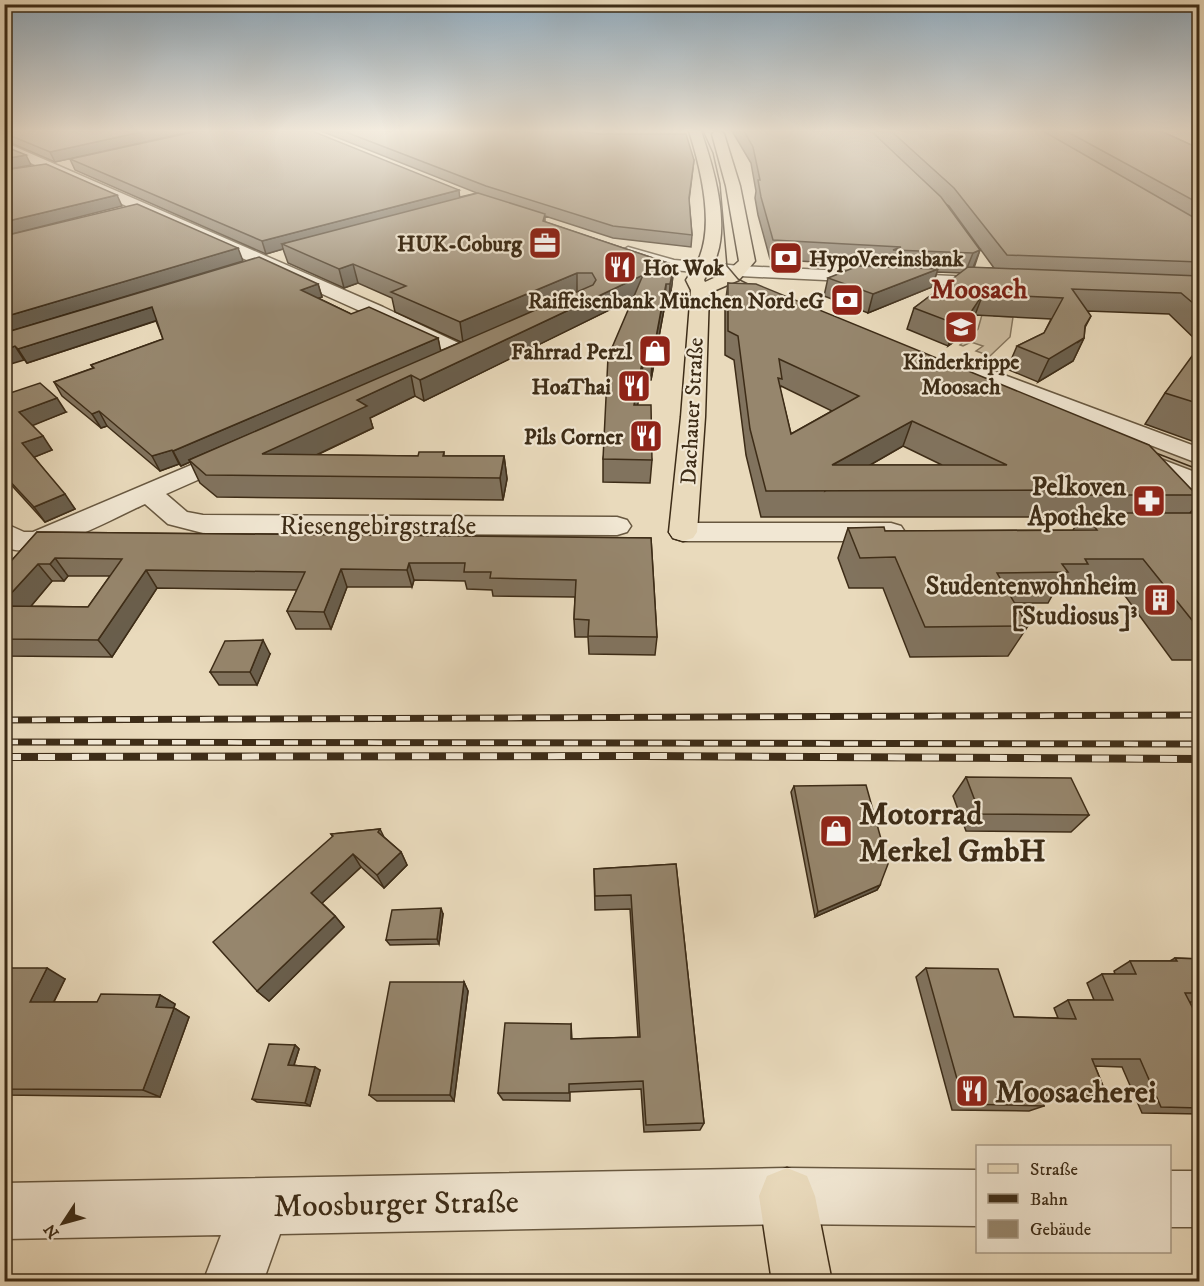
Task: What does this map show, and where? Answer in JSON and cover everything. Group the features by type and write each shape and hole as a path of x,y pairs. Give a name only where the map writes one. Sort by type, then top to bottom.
{"main road":[{"name":"Dachauer Straße","path":"683,532 693,417 700,290 695,280 710,254 709,191"},
{"path":"700,290 740,271 747,261 733,191"},
{"path":"787,1196 802,1281"}],"street":[{"path":"104,191 398,320 464,353"},
{"path":"120,214 143,208"},
{"path":"609,246 660,262 740,271 987,276 1015,284"},
{"path":"241,268 286,255"},
{"path":"443,363 485,344"},
{"path":"1200,457 1035,395 944,370 1200,484"},
{"path":"4,532 19,542 37,541 259,444"},
{"name":"Riesengebirgstraße","path":"148,493 178,518 203,524 617,526"},
{"path":"683,532 922,532"},
{"name":"Moosburger Straße","path":"4,1211 787,1196 976,1198"},
{"path":"1171,1199 1200,1199"},
{"path":"233,1281 261,1206"}],"shaded area":[{"path":"983,311 991,312 994,316 1013,317 1010,337 990,356 976,351 983,346 971,342 960,345 978,329"},
{"path":"961,372 1199,461 1199,481"}],"building":[{"path":"4,191 108,191 117,195 4,222"},
{"path":"145,191 455,191 262,241"},
{"path":"502,191 690,191 692,235 613,226"},
{"path":"760,191 935,191 980,250 973,253 893,250 901,247 773,240"},
{"path":"956,191 1148,191 1200,221 1200,262 1007,255"},
{"path":"1176,191 1200,191 1200,204"},
{"path":"478,193 545,214 543,221 674,265 670,284 666,284 652,359 643,358 634,405 651,405 652,460 603,459 608,357 643,275 420,380 411,375 357,400 367,406 262,454 418,456 419,452 444,452 443,456 504,456 500,478 206,475 189,460 593,285 596,280 592,273 577,273 460,322 391,292 406,286 353,264 339,269 282,244"},
{"path":"137,204 238,248 4,317 4,236"},
{"path":"259,257 318,284 301,290 351,314 369,307 438,338 173,451 152,456 99,411 92,414 54,382 94,368 91,365 163,339 152,307 18,349 15,346 4,350 4,333"},
{"path":"858,266 938,269 873,294 828,278"},
{"path":"968,267 1200,276 1200,309 1181,293 1072,289 1091,316 1085,326 1084,338 1049,359 1017,346 1044,333 1063,298 983,294 969,315 956,324 914,308"},
{"path":"728,283 756,284 1149,445 1192,490 1200,495 1064,495 1061,490 766,491 750,429 738,336 728,331","holes":["779,359 859,396 791,434 778,378 782,379","912,421 1007,465 832,465"]},
{"path":"1195,352 1200,354 1200,404 1165,393"},
{"path":"40,383 57,398 19,412 43,436 22,443 65,494 34,507 4,475 4,395"},
{"path":"1084,513 1200,513 1200,630 1143,559 1085,559 1088,564 1062,564 1068,572 997,573 1028,626 925,627 895,557 860,558 848,528 884,527 885,531 1097,530"},
{"path":"37,532 651,538 657,637 588,636 589,620 574,619 576,580 490,578 491,572 464,572 465,563 409,563 407,570 341,569 324,612 287,611 305,572 146,570 98,640 4,639 4,606 88,607 122,559 55,558 50,564 38,564 4,601 4,569"},
{"path":"263,640 250,672 210,672 225,641"},
{"path":"966,777 1071,778 1089,815 980,814"},
{"name":"Motorrad Merkel GmbH","path":"866,785 888,864 880,885 818,912 794,786"},
{"path":"380,829 378,832 401,852 377,875 353,854 311,893 335,916 257,991 213,942 333,836 331,834"},
{"path":"676,864 704,1123 646,1125 643,1081 569,1084 569,1093 498,1093 505,1023 571,1024 571,1039 640,1037 631,895 595,896 594,869"},
{"path":"441,908 437,939 386,940 392,910"},
{"path":"1175,958 1200,959 1200,993 1185,993 1200,1022 1200,1108 1161,1107 1140,1059 1092,1059 1107,1096 1041,1095 1044,1106 964,1104 926,968 998,969 1014,1017 1076,1019 1068,1000 1113,1000 1102,974 1136,974 1130,961 1177,961"},
{"path":"4,968 47,968 30,1002 97,1002 101,994 160,995 156,1007 174,1008 143,1090 4,1089"},
{"path":"390,982 464,982 450,1095 369,1095"},
{"path":"269,1044 295,1045 288,1065 315,1067 305,1103 252,1099"}],"tram line":[{"path":"721,191 727,266 738,279 760,290"},
{"path":"1143,448 1200,470"}],"railway":[{"path":"4,720 1200,715"},
{"path":"4,742 1200,744"},
{"path":"4,757 644,756 1200,759"}],"place":[{"name":"HUK-Coburg","path":"545,243"},
{"name":"HypoVereinsbank","path":"786,258"},
{"name":"Hot Wok","path":"620,267"},
{"name":"Raiffeisenbank München Nord eG","path":"847,300"},
{"name":"Kinderkrippe Moosach","path":"961,327"},
{"name":"Fahrrad Perzl","path":"655,351"},
{"name":"HoaThai","path":"634,386"},
{"name":"Pils Corner","path":"646,436"},
{"name":"Pelkoven Apotheke","path":"1149,501"},
{"name":"Studentenwohnheim [Studiosus]³","path":"1160,600"},
{"name":"Motorrad Merkel GmbH","path":"836,831"},
{"name":"Moosacherei","path":"972,1091"}],"district":[{"name":"Moosach","path":"979,289"}]}
